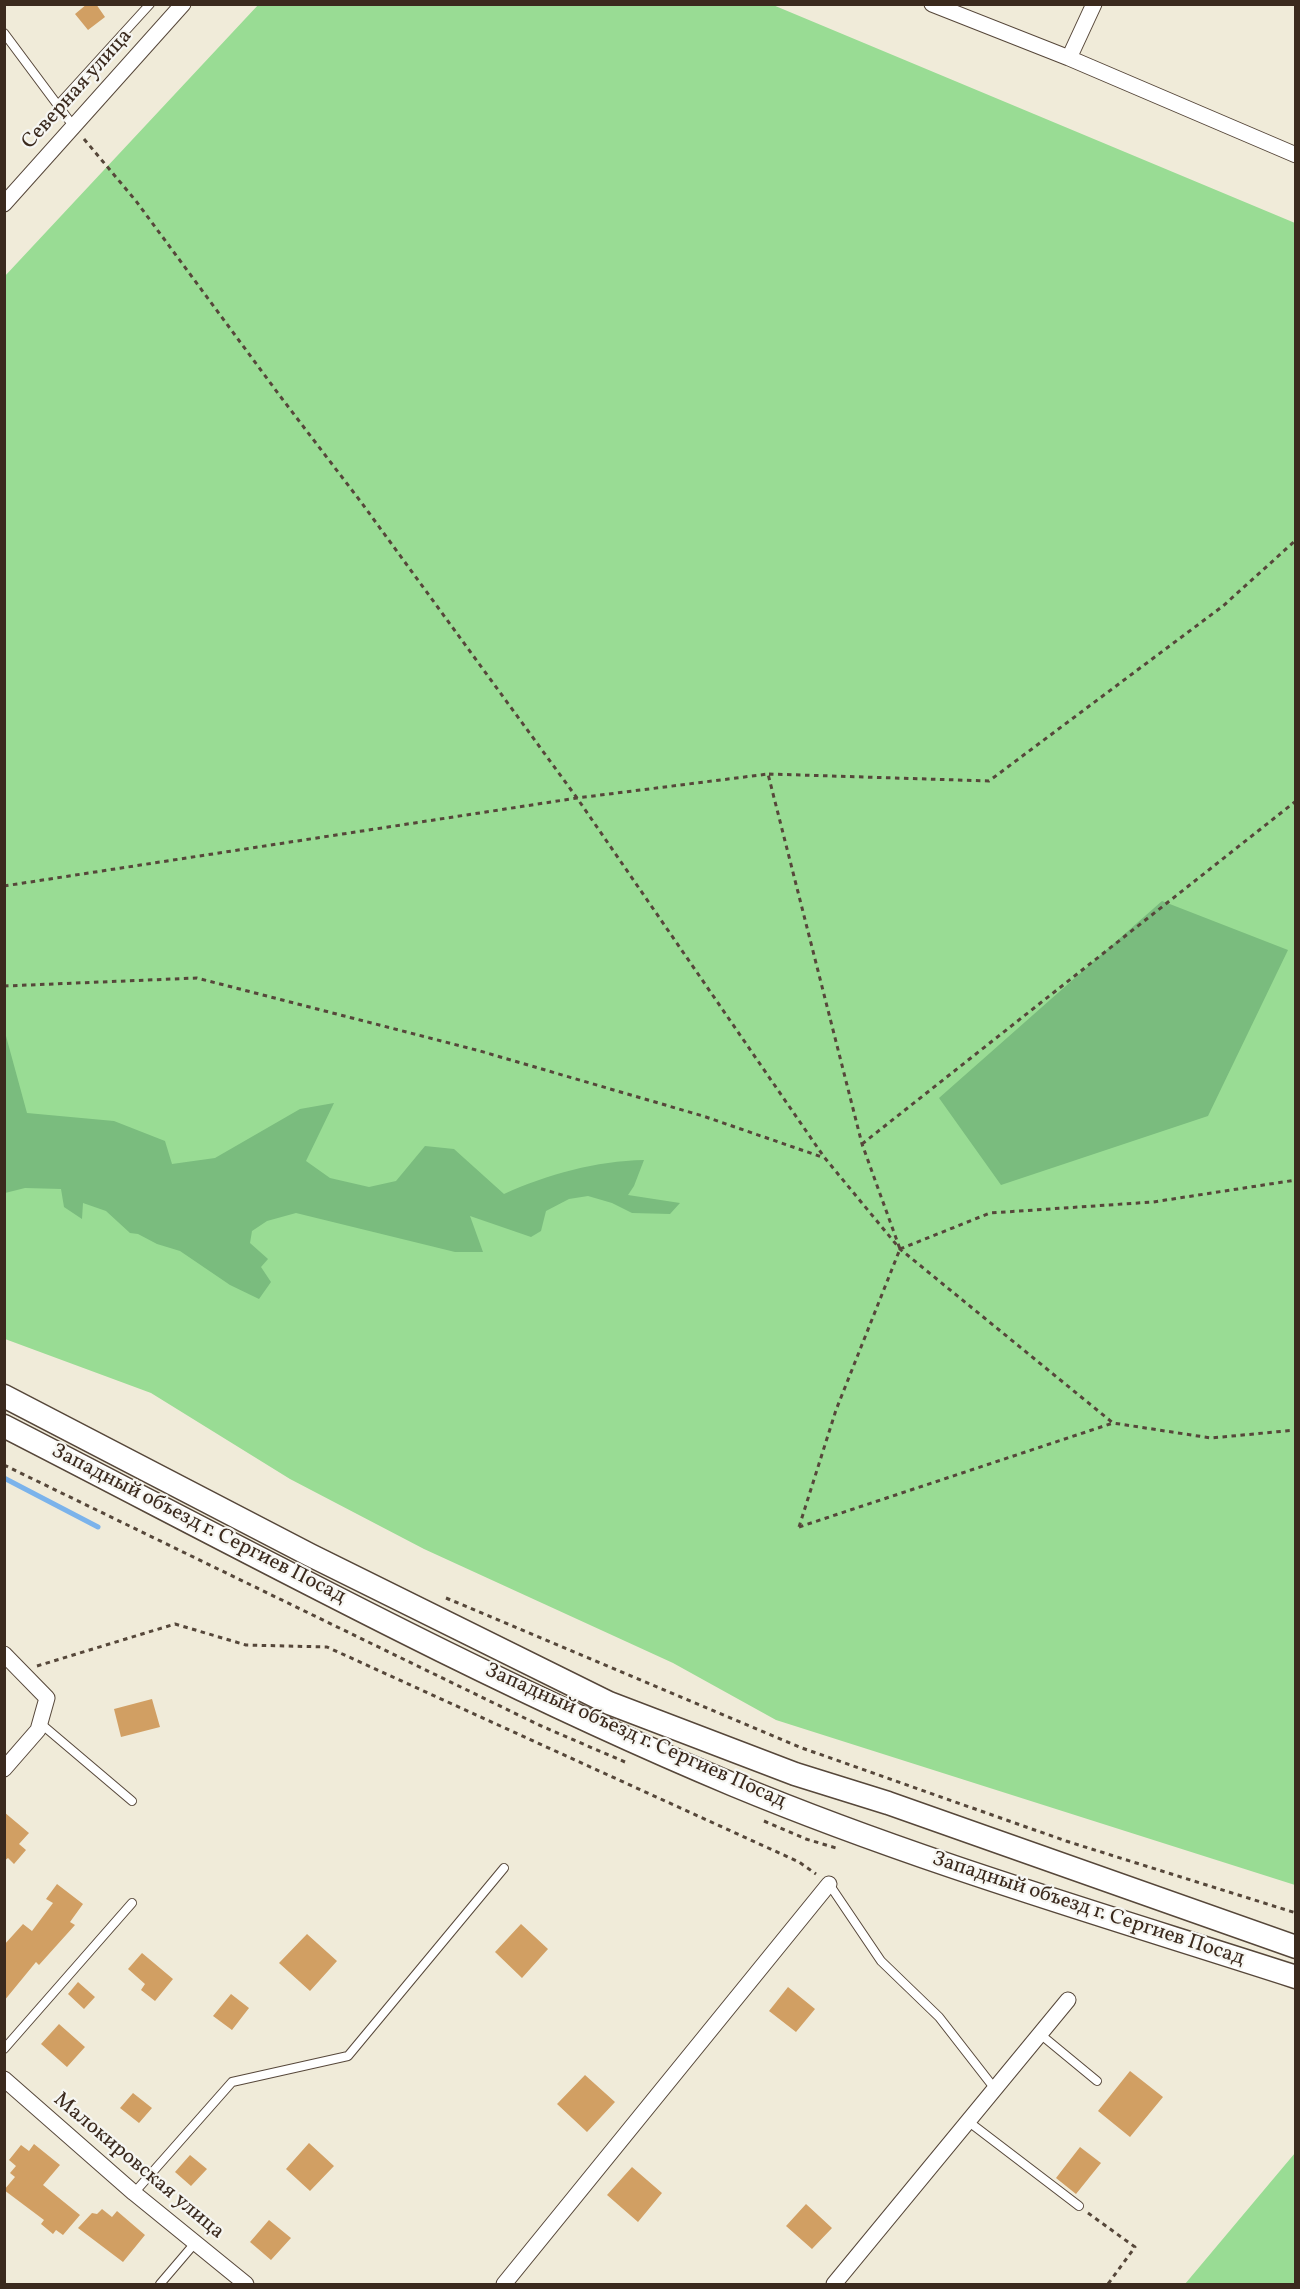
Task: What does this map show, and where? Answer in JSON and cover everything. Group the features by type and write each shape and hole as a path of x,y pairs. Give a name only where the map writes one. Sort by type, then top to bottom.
{"main road":[{"name":"Западный объезд г. Сергиев Посад","path":"4,1396 310,1555 609,1702 795,1774 888,1803 1296,1947"},
{"name":"Западный объезд г. Сергиев Посад","path":"4,1426 531,1694 733,1784 896,1848 1296,1977"}],"street":[{"name":"Северная улица","path":"4,204 183,4"},
{"path":"932,4 1070,58 1296,155"},
{"path":"1070,58 1094,4"},
{"path":"4,1654 47,1698 38,1730 4,1769"},
{"path":"504,2284 829,1884"},
{"path":"834,2284 1068,2000"},
{"name":"Малокировская улица","path":"4,2079 134,2193 246,2284"}],"lane":[{"path":"58,105 150,4"},
{"path":"4,33 74,127"},
{"path":"40,1723 132,1801"},
{"path":"134,2193 232,2082 348,2056 504,1868"},
{"path":"829,1884 881,1961 939,2017 995,2089"},
{"path":"4,2049 132,1903"},
{"path":"1040,2034 1097,2081"},
{"path":"969,2122 1079,2206"},
{"path":"160,2284 195,2243"}],"path":[{"path":"74,127 136,201 361,502 577,798 824,1157 900,1249 1113,1423"},
{"path":"4,886 577,798 768,774 989,780 1223,606 1296,540"},
{"path":"768,774 862,1144 900,1249 836,1410 799,1527 1113,1423 1211,1438 1296,1430"},
{"path":"862,1144 1296,801"},
{"path":"4,986 197,978 491,1054 703,1116 824,1157"},
{"path":"900,1249 990,1213 1153,1202 1296,1180"},
{"path":"443,1597 802,1748 1066,1841 1296,1913"},
{"path":"21,1671 175,1624 246,1645 327,1647 799,1862 829,1884"},
{"path":"1079,2206 1134,2247 1108,2284"}],"green space":[{"path":"259,4 773,5 1295,223 1295,1885 776,1720 673,1663 424,1549 290,1479 151,1393 5,1339 4,277"},
{"path":"1162,901 1288,950 1208,1116 1001,1185 939,1098"},
{"path":"6,1036 27,1113 114,1121 165,1141 172,1164 215,1158 300,1109 334,1103 306,1161 330,1178 369,1187 396,1181 425,1146 454,1149 504,1194 538,1180 572,1170 608,1163 644,1160 628,1195 680,1203 670,1214 632,1213 612,1203 588,1196 569,1199 546,1211 541,1231 531,1237 470,1216 483,1252 455,1252 296,1213 267,1221 252,1231 250,1243 268,1259 261,1267 271,1282 259,1299 230,1285 180,1251 130,1233 106,1211 83,1203 82,1219 64,1207 61,1189 25,1188 5,1193"},
{"path":"1295,2153 1295,2284 1185,2284"}],"building":[{"path":"87,4 96,4 105,17 88,30 75,14"},
{"path":"152,1699 160,1727 121,1737 114,1709"},
{"path":"4,1812 29,1833 19,1844 26,1850 14,1864 8,1858 4,1861"},
{"path":"57,1884 83,1904 70,1922 75,1925 39,1965 36,1962 4,2001 4,1945 23,1924 32,1931 53,1903 46,1899"},
{"path":"521,1924 548,1949 522,1978 495,1952"},
{"path":"307,1934 337,1961 310,1991 279,1963"},
{"path":"142,1953 173,1979 155,2001 141,1990 145,1984 128,1969"},
{"path":"78,1982 95,1997 84,2009 68,1994"},
{"path":"788,1987 815,2009 796,2032 769,2011"},
{"path":"231,1994 249,2008 232,2030 213,2016"},
{"path":"59,2024 85,2047 67,2067 41,2044"},
{"path":"1130,2071 1163,2097 1130,2137 1098,2111"},
{"path":"585,2075 615,2102 587,2132 557,2104"},
{"path":"133,2093 152,2108 139,2123 120,2108"},
{"path":"309,2143 334,2166 310,2191 286,2169"},
{"path":"34,2144 60,2165 43,2185 80,2215 63,2235 56,2230 53,2234 41,2224 44,2220 4,2190 15,2177 10,2173 16,2166 9,2160 21,2145 29,2151"},
{"path":"1080,2147 1101,2163 1076,2194 1056,2178"},
{"path":"190,2155 207,2169 191,2186 175,2172"},
{"path":"632,2167 662,2193 638,2222 607,2195"},
{"path":"806,2204 832,2228 812,2249 786,2226"},
{"path":"102,2209 112,2217 117,2211 145,2235 123,2262 78,2228 92,2213 97,2214"},
{"path":"269,2220 291,2238 271,2260 250,2242"}],"waterway":[{"path":"4,1478 98,1527"}]}
